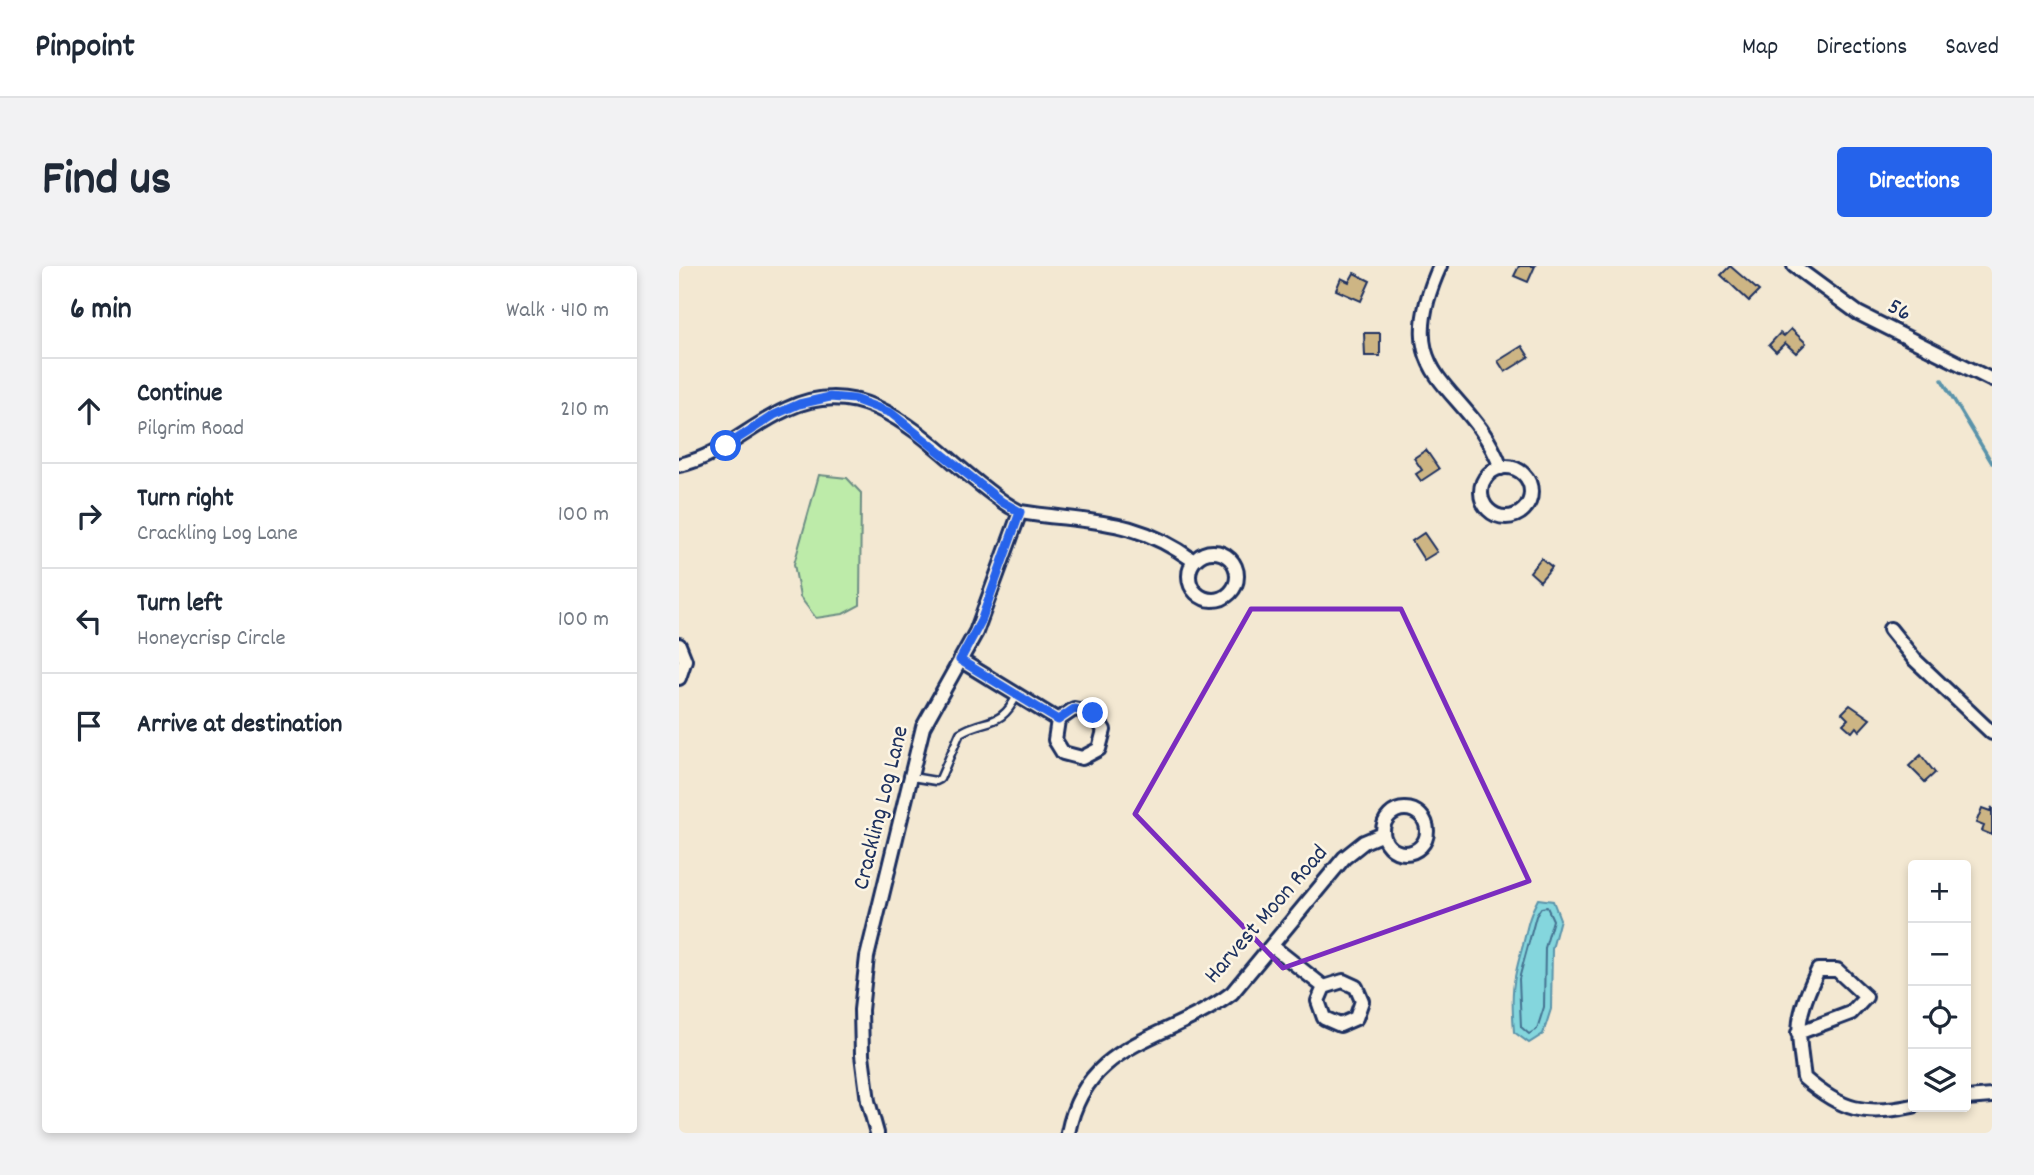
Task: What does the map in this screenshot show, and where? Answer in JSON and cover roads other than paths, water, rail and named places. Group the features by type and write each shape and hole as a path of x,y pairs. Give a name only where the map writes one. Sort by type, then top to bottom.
{"street":[{"path":"1440,266 1424,311 1423,337 1429,362 1449,394 1489,441 1501,468"},
{"name":"56","path":"1794,266 1858,313 1992,380"},
{"path":"679,465 718,451 792,406 814,399 846,398 877,405 891,413 1002,502 1020,512 1136,528 1162,538 1194,561"},
{"path":"1501,468 1517,470 1530,485 1527,506 1514,515 1493,513 1482,496 1485,480 1501,468"},
{"name":"Crackling Log Lane","path":"877,1133 864,1082 863,992 867,957 910,776 928,713 981,621 1020,512"},
{"path":"1891,629 1915,660 1992,733"},
{"path":"679,645 685,660 679,678"},
{"path":"960,660 1058,720"},
{"path":"1074,709 1093,713 1104,730 1099,749 1087,757 1067,755 1055,740 1058,720 1074,709"},
{"name":"Harvest Moon Road","path":"1068,1133 1085,1088 1106,1063 1134,1043 1221,1001 1242,982 1350,852 1383,834"},
{"path":"1272,946 1324,987"},
{"path":"1798,1034 1851,1013 1866,997 1837,970 1818,970 1801,1006 1798,1034 1804,1078 1829,1100 1877,1113 1908,1107"},
{"path":"1971,1098 1992,1096"}],"lane":[{"path":"910,776 936,781 940,779 960,733 995,722 1010,709 1017,695"}],"water":[{"path":"1538,899 1553,901 1560,919 1552,949 1551,1009 1543,1034 1529,1043 1514,1032 1513,988 1527,927"}],"waterway":[{"path":"1942,380 1992,463"}]}
